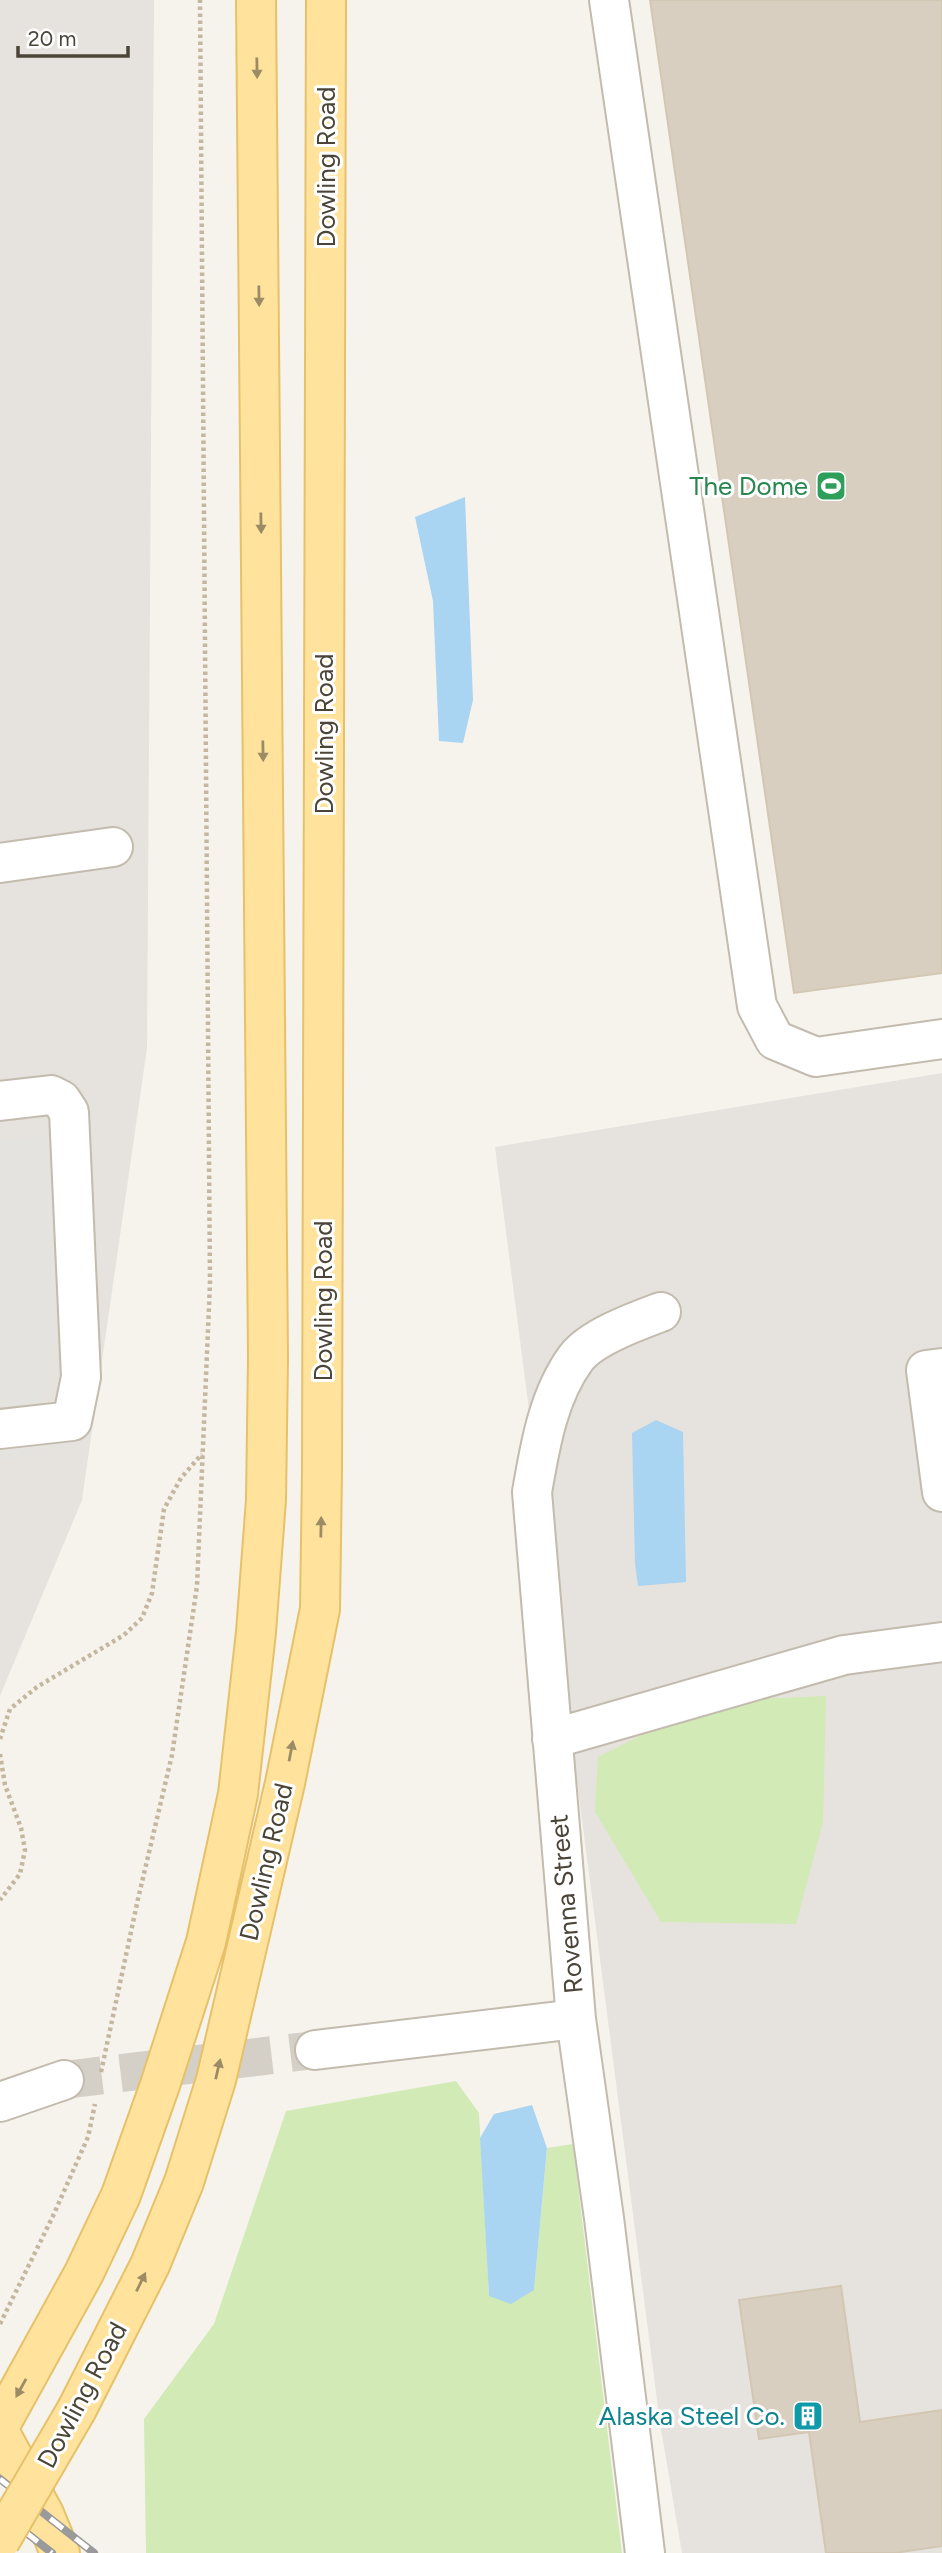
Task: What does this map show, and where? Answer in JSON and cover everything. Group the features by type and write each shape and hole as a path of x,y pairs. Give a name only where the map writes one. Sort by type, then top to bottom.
{"main road":[{"name":"Dowling Road","path":"0,2425 84,2273 121,2195 206,1942 239,1794 256,1632 266,1500 268,1344 256,0"},
{"name":"Dowling Road","path":"0,2541 77,2409 150,2264 184,2182 212,2092 285,1783 320,1609 323,1458 326,0"},
{"path":"0,2432 44,2514 60,2553"}],"street":[{"path":"609,0 757,1006 775,1040 816,1057 942,1039"},
{"path":"0,863 113,847"},
{"path":"0,1101 51,1095 61,1100 69,1112 81,1377 72,1421 0,1429"},
{"name":"Rovenna Street","path":"645,2553 604,2218 576,2018 532,1492 540,1447 553,1402 577,1356 617,1328 662,1311"},
{"path":"942,1368 926,1370 942,1492"},
{"path":"552,1739 844,1655 942,1642"},
{"path":"315,2050 576,2018"},
{"path":"0,2102 86,2087"}],"path":[{"path":"0,2325 88,2137 86,2087 138,1899 172,1755 197,1586 210,1269 200,0"},
{"path":"0,1739 10,1709 37,1687 124,1634 142,1618 152,1593 164,1509 181,1478 202,1453"},
{"path":"0,1754 5,1785 21,1828 25,1850 20,1874 0,1900"}],"shaded area":[{"path":"0,0 154,0 147,1048 82,1500 0,1696"},
{"path":"942,1073 942,2553 682,2553 660,2423 495,1147"},
{"path":"46,1136 61,1262 36,1455 0,1460 0,1141"}],"green space":[{"path":"826,1696 823,1822 796,1924 661,1922 595,1812 598,1757 709,1701"},
{"path":"456,2081 479,2113 489,2296 534,2290 547,2148 573,2144 622,2553 146,2553 144,2419 214,2324 286,2111"}],"water":[{"path":"465,497 473,700 463,743 439,741 433,601 415,517"},
{"path":"656,1420 683,1432 686,1582 638,1586 632,1433"},
{"path":"532,2105 547,2148 534,2290 511,2304 489,2296 480,2138 494,2114"}],"building":[{"name":"The Dome","path":"650,0 942,0 942,973 794,993"},
{"name":"Alaska Steel Co.","path":"841,2286 860,2422 942,2410 942,2546 894,2553 826,2553 809,2432 759,2439 739,2300"}],"tunnel":[{"path":"64,2080 315,2050"}],"railway":[{"path":"0,2479 94,2553"},
{"path":"0,2512 52,2553"}],"place":[{"name":"The Dome","path":"831,486"},
{"name":"Alaska Steel Co.","path":"808,2416"}]}
